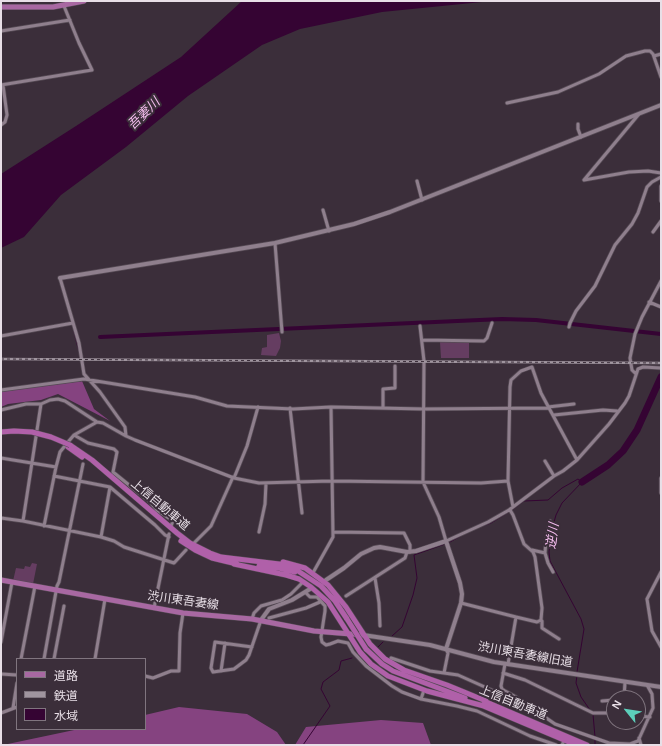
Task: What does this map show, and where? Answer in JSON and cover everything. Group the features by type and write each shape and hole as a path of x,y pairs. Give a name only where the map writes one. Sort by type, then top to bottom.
{"highway":[{"name":"上信自動車道","path":"1,432 32,432 51,437 69,446 187,545 212,558 279,568 314,581 335,601 366,649 382,664 393,671 485,704 587,745"},
{"name":"上信自動車道","path":"1,435 31,435 69,446"},
{"path":"234,562 286,574 311,587 328,602 366,659 379,671 426,691 485,704"},
{"path":"234,562 279,562 298,566 310,571 337,594 363,635 378,653 404,670 447,685 485,704"},
{"name":"上信自動車道","path":"485,704 576,745"}],"main road":[{"path":"1,7 37,8 64,6 84,1"},
{"name":"渋川東吾妻線","path":"1,580 183,613 261,620 322,632 363,635"}],"street":[{"path":"1,125 5,122 8,115 2,85 92,70 64,6"},
{"path":"1,31 70,20"},
{"path":"507,103 558,92 599,74 622,58 634,53 651,52 654,56 661,77"},
{"path":"654,56 661,54"},
{"path":"126,436 125,427 83,371 79,343 60,278 275,243 329,231 390,212 422,200 661,105"},
{"path":"640,113 584,180 629,172 648,171 661,173"},
{"path":"578,124 581,137"},
{"path":"570,325 576,311 595,286 615,245 638,214 647,187 661,177"},
{"path":"417,181 422,200"},
{"path":"661,186 661,201"},
{"path":"323,210 329,231"},
{"path":"653,232 661,221"},
{"path":"275,243 282,332"},
{"path":"636,374 632,370 630,358 636,330 661,281"},
{"path":"649,302 661,308"},
{"path":"422,340 484,341 487,338 492,322"},
{"path":"1,336 73,323"},
{"path":"420,326 424,361 423,482 439,517 460,583 462,594 461,603 446,649 448,652 444,673"},
{"path":"383,389 395,388 395,366"},
{"path":"513,507 508,481 509,409 511,380 521,371 532,367 548,408 554,415 577,460"},
{"path":"326,580 369,550 380,548 408,552 428,548 447,542 510,511 513,507 577,460 609,424 629,396 636,374 640,368 661,368"},
{"path":"1,390 76,379 88,379 195,397 227,406 290,408 509,409 548,408 574,404"},
{"path":"383,408 384,384"},
{"path":"1,410 26,404 41,404 50,400 61,400 97,422"},
{"path":"23,521 41,404"},
{"path":"193,544 211,526 234,478 247,446 258,407"},
{"path":"314,571 330,542 333,532 331,407"},
{"path":"290,408 302,513"},
{"path":"554,415 603,410 618,411"},
{"path":"44,526 60,452 74,435 97,422 103,422 126,436 234,478 266,483 331,481 481,483 508,481"},
{"path":"74,435 88,443 114,449 118,452 113,472 150,502 157,510 173,521 171,526"},
{"path":"1,458 56,467"},
{"path":"545,461 554,476"},
{"path":"44,658 56,590 59,582 83,464"},
{"path":"54,476 110,488 165,535 169,535 154,608"},
{"path":"661,478 661,494"},
{"path":"259,532 265,504 266,483"},
{"path":"101,537 110,488"},
{"path":"510,511 524,544 535,557 542,608 542,628 559,639"},
{"path":"1,518 23,521 68,532 101,537 114,541 124,547 174,562 186,550"},
{"path":"550,522 545,553 553,572"},
{"path":"333,532 404,533 410,545 405,558 346,596"},
{"path":"530,550 545,553"},
{"path":"661,572 647,598 652,631 661,647"},
{"path":"375,578 379,603 380,626"},
{"path":"1,642 12,582"},
{"path":"252,619 260,606 282,600 291,594 302,583"},
{"path":"21,658 35,586"},
{"path":"252,647 215,642 211,668 212,672 221,672 234,669 242,664 249,656 252,647 261,620 269,609 292,600 310,589"},
{"path":"305,592 309,596 317,597 325,606 321,640 326,645 338,641 346,642 358,658 377,676 402,692 421,699 467,708 530,736 556,745"},
{"path":"95,658 105,599"},
{"path":"269,618 306,608 320,602"},
{"path":"461,603 537,622 541,620"},
{"path":"54,658 64,606"},
{"path":"146,676 153,678 171,671 179,671 180,633 183,613"},
{"path":"516,617 501,686 503,690 521,700 555,724 609,743 630,744 636,742 650,717 653,708 654,701 647,685"},
{"name":"渋川東吾妻線旧道","path":"363,635 446,649 481,659 506,664 660,688"},
{"path":"221,672 225,643"},
{"path":"391,658 430,671 458,675 496,692 503,690"},
{"path":"428,676 430,671"},
{"path":"503,673 525,680 589,712 606,713"},
{"path":"1,674 16,675"},
{"path":"624,690 625,682"},
{"path":"421,699 423,693"},
{"path":"1,713 15,707 16,695"},
{"path":"517,708 521,700"},
{"path":"602,701 606,701"},
{"path":"646,717 650,717"},
{"path":"510,726 512,721"},
{"path":"568,734 570,729"},
{"path":"639,738 641,745"}],"shaded area":[{"path":"279,333 281,341 280,348 276,356 261,355 262,348 267,347 267,335"},
{"path":"440,342 469,342 469,358 441,358"},
{"path":"82,381 94,409 110,421 58,394 41,400 8,404 1,407 1,391"},
{"path":"32,563 37,564 33,584 13,581 16,568 24,569 25,566 30,567"},
{"path":"179,707 247,714 277,732 286,745 3,745 74,730 146,730 146,715"},
{"path":"381,720 423,723 431,745 295,745 306,727"}],"water":[{"name":"吾妻川","path":"242,1 492,1 382,12 300,29 262,45 188,96 126,147 61,195 24,237 1,248 1,174 181,57"}],"waterway":[{"path":"100,337 502,319 536,320 661,334"},
{"path":"74,332 79,352"},
{"name":"逆川","path":"582,482 608,465 623,451 637,430 661,377"},
{"name":"逆川","path":"512,510 524,501 548,500 562,488 578,479 582,482 562,503 556,515 552,529 549,552 550,561 581,619 584,629 577,672"},
{"path":"480,527 491,523 509,512"},
{"path":"448,543 461,536"},
{"path":"392,636 402,627 413,595 417,578 414,555 445,544"},
{"path":"378,647 383,642"},
{"path":"303,745 330,706 321,689 323,682 339,670 341,661 352,658"},
{"name":"逆川","path":"577,675 576,683 581,697 590,710"},
{"name":"逆川","path":"593,714 595,737"},
{"name":"逆川","path":"595,740 595,745"}],"railway":[{"path":"1,359 661,363"}]}
